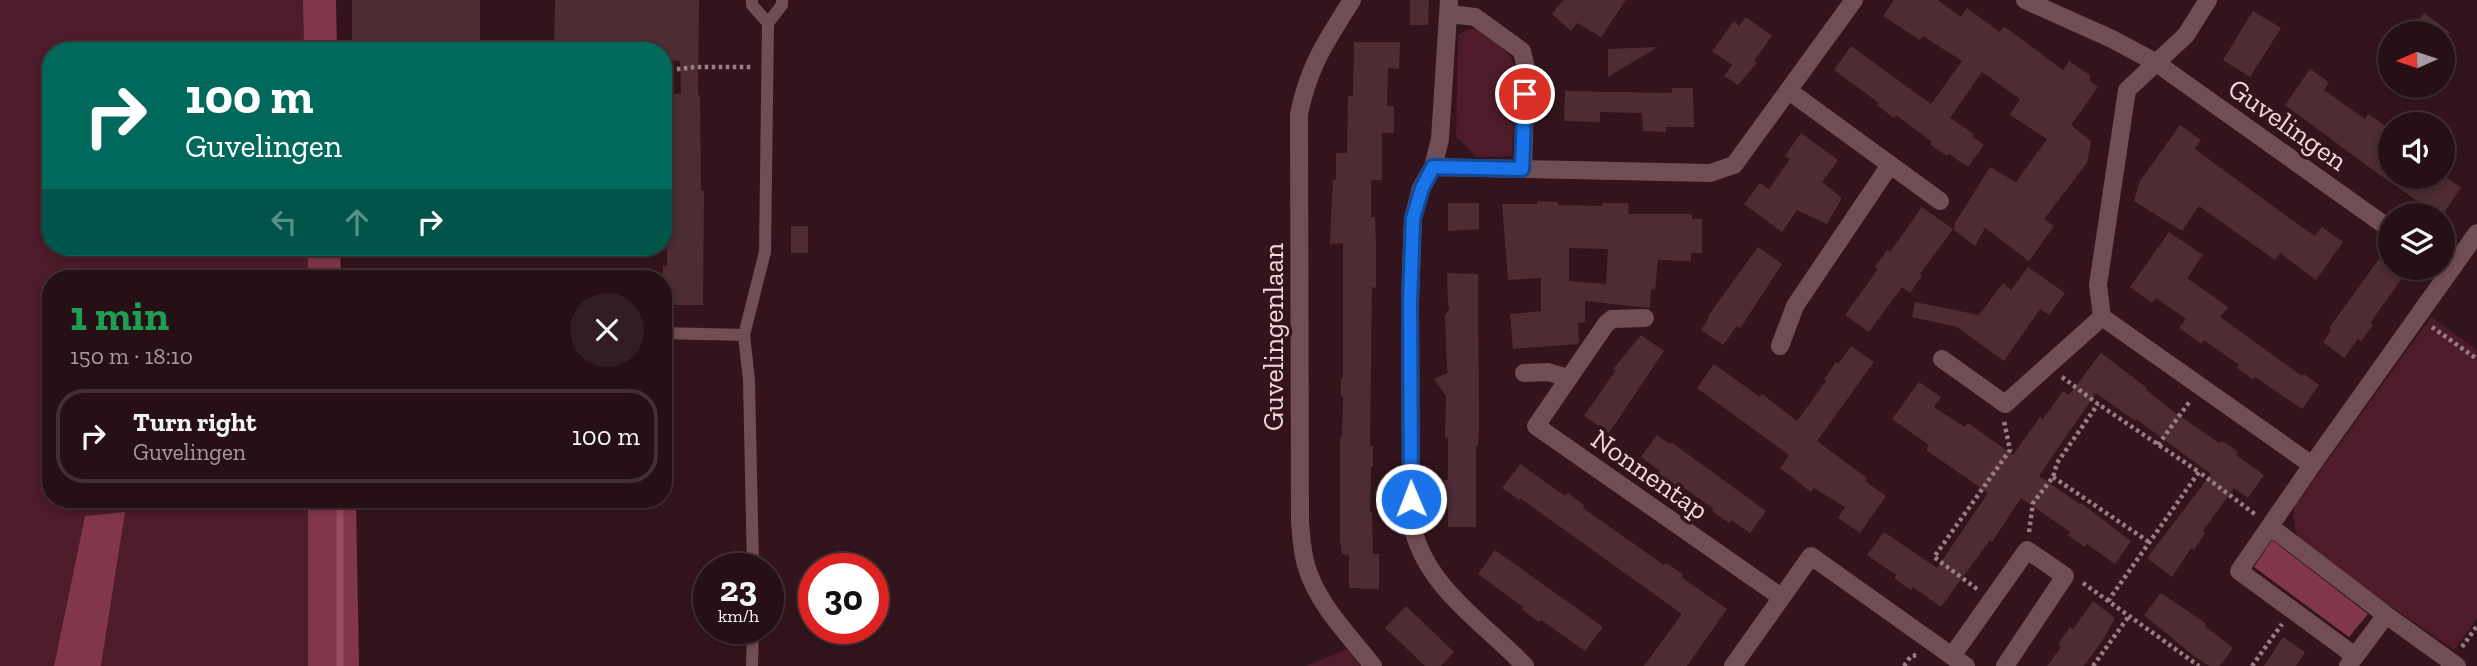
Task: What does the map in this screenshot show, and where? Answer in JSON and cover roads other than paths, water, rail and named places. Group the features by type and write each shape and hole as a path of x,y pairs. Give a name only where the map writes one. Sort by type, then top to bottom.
{"street":[{"name":"Guvelingenlaan","path":"1352,0 1317,57 1305,83 1298,114 1300,521 1305,563 1312,582 1322,600 1373,666"},
{"name":"Guvelingen","path":"2025,0 2112,39 2155,62 2378,220"},
{"path":"2208,0 2186,35 2127,90 2098,285 2102,317 2312,465"},
{"path":"1433,167 1710,173 1734,165 1789,91 1847,4"},
{"path":"1522,169 1526,69 1522,51 1475,17 1449,7 1440,139 1433,167 1422,188 1413,218 1410,302 1411,520 1414,538 1438,582 1525,666"},
{"path":"1789,91 1940,201"},
{"path":"1780,346 1795,306 1890,164"},
{"path":"2455,259 2477,233"},
{"path":"2386,615 2352,661 2292,610 2239,571 2417,317 2439,280"},
{"path":"1942,359 2005,404 2102,317"},
{"name":"Nonnentap","path":"1645,318 1612,319 1593,340 1536,426 1781,597"},
{"path":"1524,373 1548,372 1568,378"},
{"path":"2271,527 2454,664"},
{"path":"1733,666 1811,556 1959,661 1992,600 2027,550 2065,576 2005,666"}],"lane":[{"path":"752,0 752,5 768,23"},
{"path":"753,553 749,380 744,335 765,252 768,23 782,5 782,0"},
{"path":"672,333 744,335"},
{"path":"752,644 752,666"}],"waterway":[{"path":"340,508 340,666"}]}
